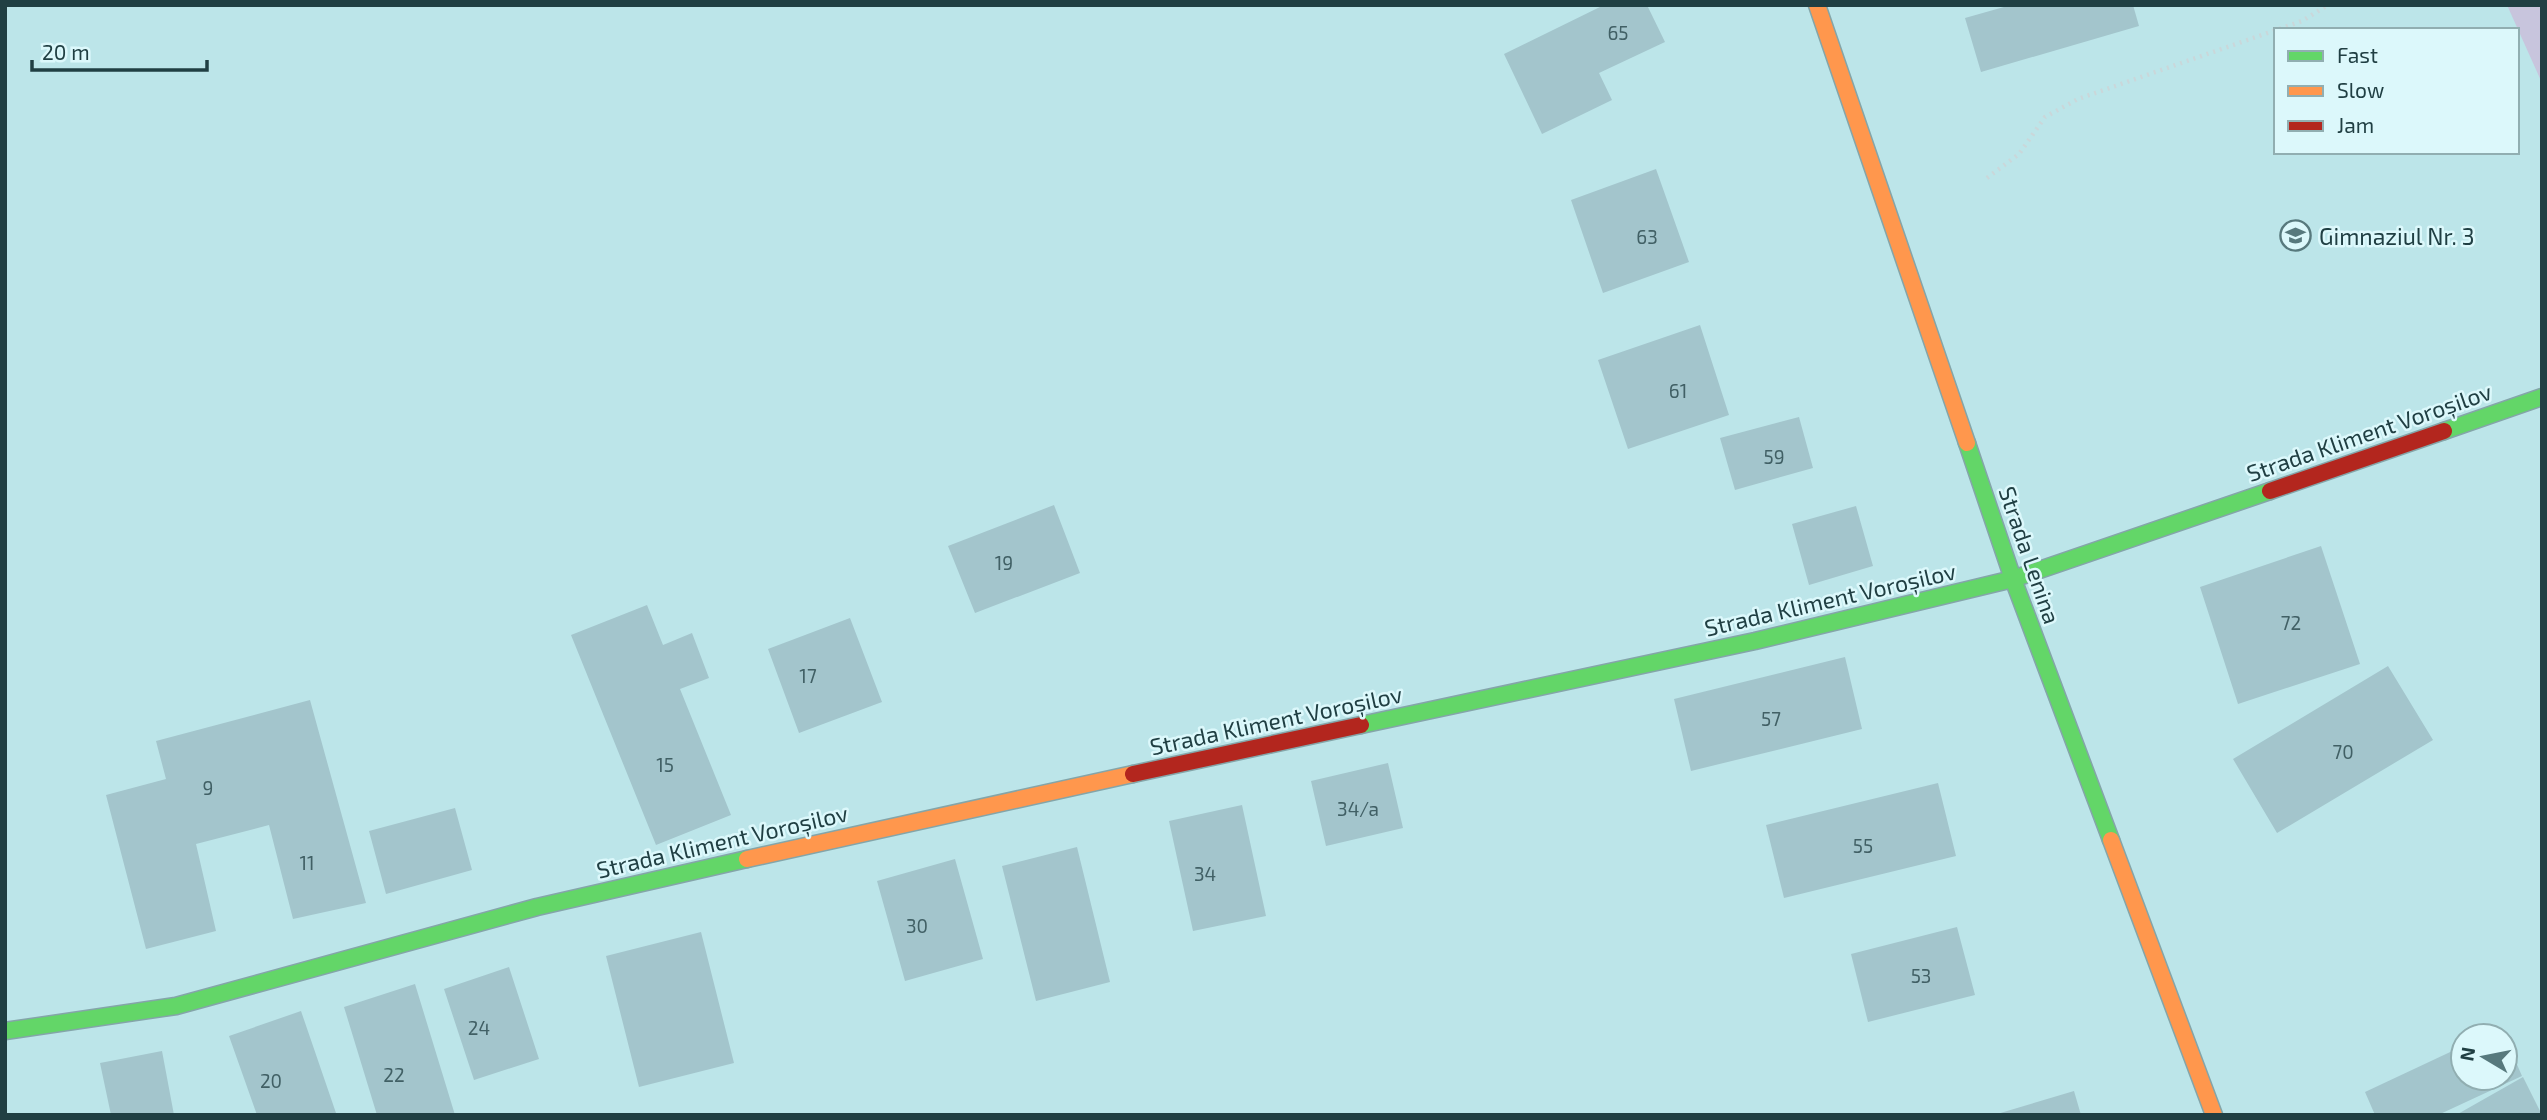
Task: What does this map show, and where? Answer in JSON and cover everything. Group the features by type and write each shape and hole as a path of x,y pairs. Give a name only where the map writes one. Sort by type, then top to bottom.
{"street":[{"name":"Strada Lenina","path":"1817,5 2012,579 2214,1115"},
{"name":"Strada Kliment Voroșilov","path":"5,1031 176,1006 537,906 921,819 1755,641 2012,579 2542,397"}],"path":[{"path":"2282,28 2302,21 2328,5"},
{"path":"1987,178 2019,154 2045,117 2077,99 2274,31"}],"shaded area":[{"path":"2507,5 2542,5 2542,83 2519,28"}],"building":[{"path":"1604,5 1647,5 1665,42 1599,73 1612,100 1542,134 1504,54"},
{"path":"2011,5 2133,5 2139,26 1981,72 1965,18"},
{"path":"1656,169 1689,262 1603,293 1571,200"},
{"path":"1700,325 1729,415 1628,449 1598,360"},
{"path":"1799,417 1813,468 1735,490 1720,438"},
{"path":"1054,505 1080,573 975,613 948,546"},
{"path":"1856,506 1873,566 1809,585 1792,524"},
{"path":"2321,546 2360,664 2238,704 2200,587"},
{"path":"647,605 663,645 692,633 709,678 680,689 731,815 656,845 571,635"},
{"path":"850,618 882,702 799,733 768,649"},
{"path":"1845,657 1862,729 1691,771 1674,699"},
{"path":"2388,666 2433,740 2277,833 2233,759"},
{"path":"310,700 366,903 293,919 269,825 196,844 216,931 146,949 106,795 166,779 156,741"},
{"path":"1388,763 1403,828 1326,846 1311,781"},
{"path":"1938,783 1956,856 1784,898 1766,825"},
{"path":"1242,805 1266,916 1193,931 1169,821"},
{"path":"455,808 472,870 386,894 369,831"},
{"path":"1077,847 1110,982 1036,1001 1002,866"},
{"path":"955,859 983,959 905,981 877,881"},
{"path":"1957,927 1975,995 1868,1022 1851,954"},
{"path":"701,932 734,1063 639,1087 606,956"},
{"path":"509,967 539,1059 474,1080 444,989"},
{"path":"415,984 455,1115 377,1115 344,1007"},
{"path":"301,1011 336,1113 257,1115 229,1036"},
{"path":"162,1051 174,1115 111,1115 100,1063"},
{"path":"2449,1053 2449,1092 2488,1092 2438,1115 2375,1115 2365,1092"},
{"path":"2523,1077 2542,1115 2456,1115 2497,1092 2519,1092 2519,1079"},
{"path":"2074,1091 2081,1115 1997,1115 1997,1114"}],"traffic: fast":[{"path":"2444,431 2542,397"},
{"path":"1967,443 2013,579 2111,840"},
{"path":"1361,725 1755,641 2013,579 2270,491"},
{"path":"5,1031 176,1006 537,907 747,859"}],"traffic: slow":[{"path":"1817,5 1967,443"},
{"path":"747,859 1133,774"},
{"path":"2111,840 2214,1115"}],"traffic: jam":[{"path":"2270,491 2444,431"},
{"path":"1133,774 1361,725"}],"place":[{"name":"Gimnaziul Nr. 3","path":"2296,236"}]}
